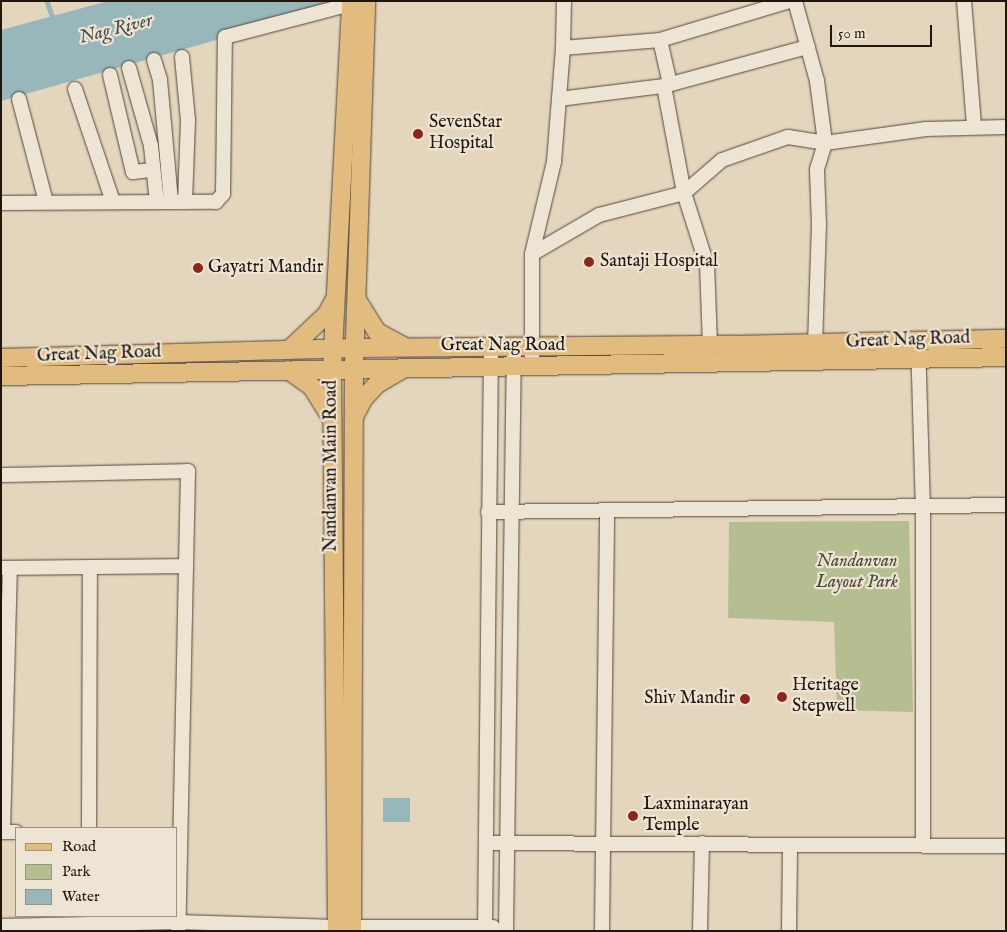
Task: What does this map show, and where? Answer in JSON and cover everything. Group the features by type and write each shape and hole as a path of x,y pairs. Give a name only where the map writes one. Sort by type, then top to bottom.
{"main road":[{"path":"344,929 356,298 357,6"},
{"name":"Nandanvan Main Road","path":"344,929 332,369 357,6"},
{"path":"290,350 327,314 336,298"},
{"path":"356,298 377,332 406,347"},
{"name":"Great Nag Road","path":"1,358 355,348 815,344 1006,338"},
{"name":"Great Nag Road","path":"1,376 332,369 532,368 1006,357"},
{"path":"354,416 363,399 377,384 404,368"},
{"path":"288,370 312,386 332,418"}],"street":[{"path":"532,368 532,254 554,162 564,1"},
{"path":"562,48 660,40 790,1"},
{"path":"795,1 818,81 825,143 817,170 819,224 815,344"},
{"path":"964,1 974,126"},
{"path":"1,203 216,202 223,194 225,37 357,6"},
{"path":"660,40 684,192 707,265 710,345"},
{"path":"559,99 667,85 808,47"},
{"path":"182,57 188,120 185,202"},
{"path":"154,60 160,80 171,202"},
{"path":"129,68 151,146 157,202"},
{"path":"110,75 133,172 153,170"},
{"path":"75,89 113,202"},
{"path":"19,99 46,202"},
{"path":"532,254 599,215 684,192 722,160 788,137 825,143 926,128 1006,127"},
{"path":"918,341 923,507 923,845"},
{"path":"1,926 506,929 514,346"},
{"path":"485,929 491,347"},
{"path":"1,476 188,471 178,926"},
{"path":"488,512 1006,505"},
{"path":"602,931 607,511"},
{"path":"7,832 5,568 186,566"},
{"path":"89,827 90,567"},
{"path":"486,843 603,842 790,846 1006,846"},
{"path":"700,931 702,843"},
{"path":"789,931 790,846"}],"green space":[{"name":"Nandanvan Layout Park","path":"909,521 913,712 837,710 834,622 728,618 729,522"}],"water":[{"name":"Nag River","path":"108,1 354,1 1,101 1,30"},
{"path":"383,798 410,798 410,822 383,822"}],"waterway":[{"path":"47,1 54,21"}],"place":[{"name":"SevenStar Hospital","path":"418,134"},
{"name":"Santaji Hospital","path":"589,262"},
{"name":"Gayatri Mandir","path":"198,268"},
{"name":"Heritage Stepwell","path":"782,697"},
{"name":"Shiv Mandir","path":"745,699"},
{"name":"Laxminarayan Temple","path":"633,816"}]}
